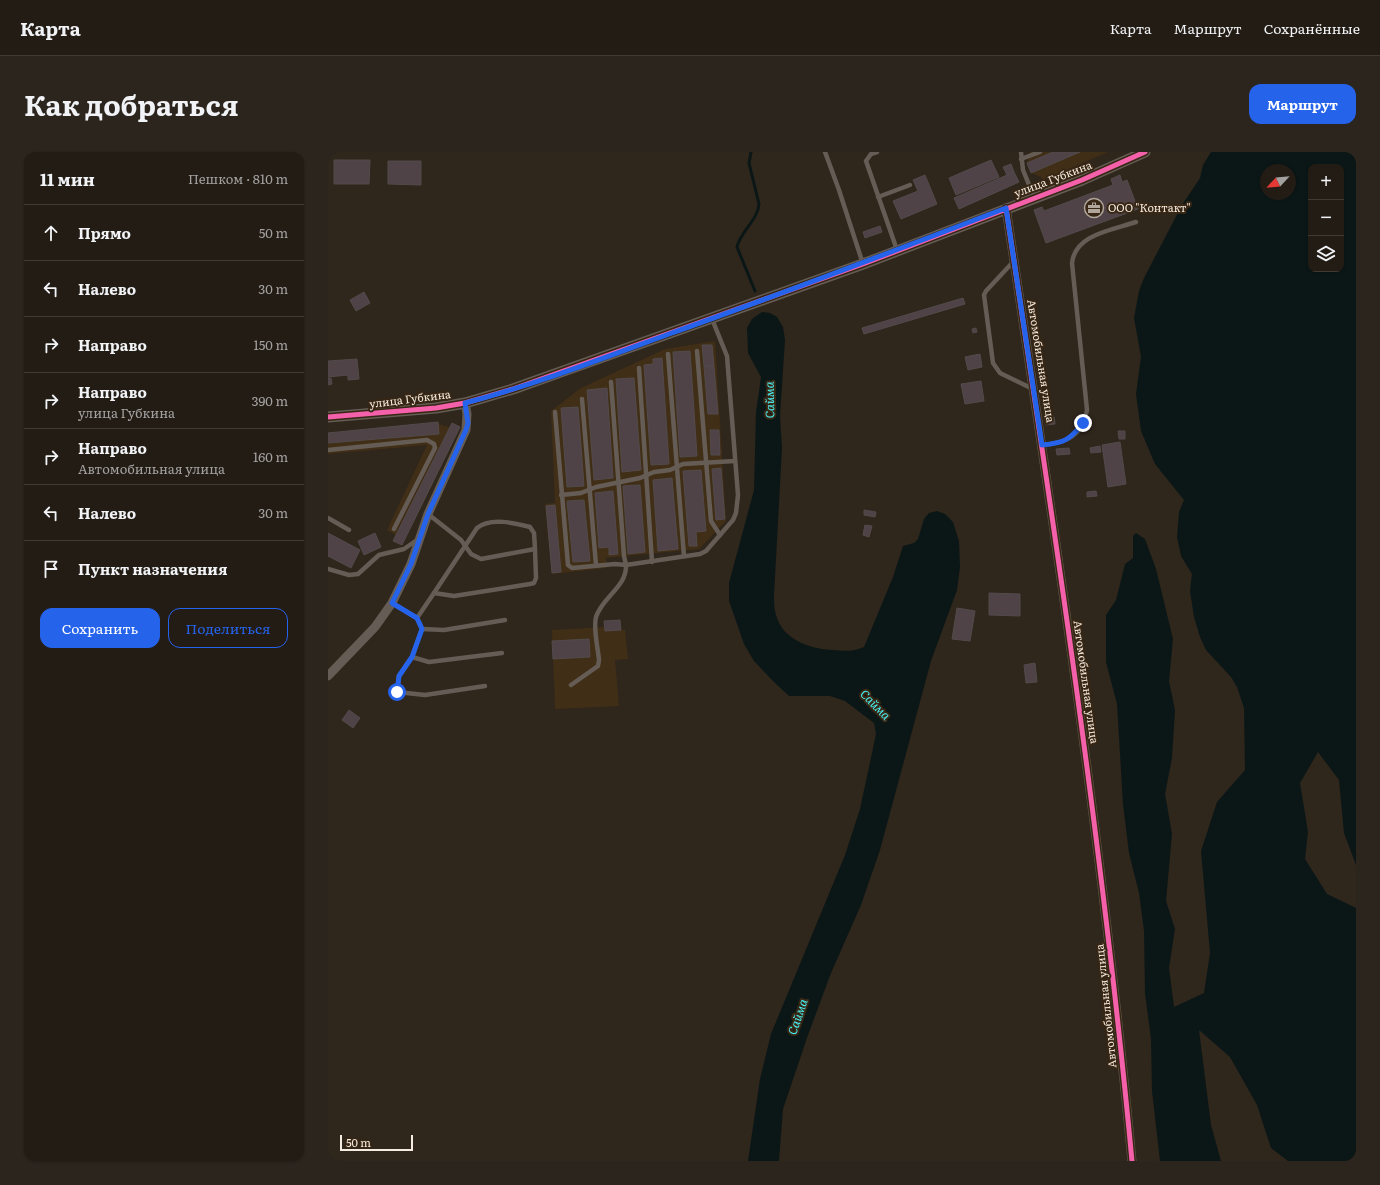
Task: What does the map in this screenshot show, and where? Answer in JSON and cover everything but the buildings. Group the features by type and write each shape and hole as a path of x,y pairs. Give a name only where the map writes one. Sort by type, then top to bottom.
{"street":[{"name":"улица Губкина","path":"328,417 390,413 465,403 513,389 712,319 862,264 1118,165 1144,152"},
{"name":"Автомобильная улица","path":"1006,208 1087,758 1118,1012 1132,1161"},
{"path":"328,676 375,627 392,603 411,564 428,514 466,430 467,418 465,403"}],"lane":[{"path":"825,152 839,190 862,264"},
{"path":"877,152 871,154 866,161 897,250"},
{"path":"1022,152 1021,159 1034,198"},
{"path":"1021,159 1040,152"},
{"path":"878,198 910,185"},
{"path":"1042,445 1061,443 1073,436 1083,423 1088,410 1072,255 1075,249 1087,239 1136,222"},
{"path":"1014,261 984,295 993,363 1000,373 1033,389"},
{"path":"555,412 568,565 572,568 596,565 626,565 652,562 706,551 733,520 736,513 738,495 727,356 712,319"},
{"path":"697,351 711,521 720,535"},
{"path":"668,354 684,556"},
{"path":"639,368 652,562"},
{"path":"571,685 598,666 599,660 596,617 599,610 624,577 626,565 624,556 611,382"},
{"path":"582,399 596,565"},
{"path":"328,450 427,440 434,444 435,448 394,529"},
{"path":"561,495 581,493 654,472 670,470 682,464 735,461"},
{"path":"428,514 466,546 471,554 481,559 535,549"},
{"path":"328,518 349,530"},
{"path":"417,618 434,593 466,546 481,525 497,522 530,527 534,533 536,578 534,582 454,596 434,593"},
{"path":"328,569 349,575 358,574 379,555 404,549 419,539"},
{"path":"392,603 417,618 422,629 412,657 399,676 397,692 425,695 485,686"},
{"path":"422,629 444,630 505,620"},
{"path":"412,657 429,662 502,653"}],"shaded area":[{"path":"1030,152 1108,152 1043,180 1041,177 1031,173 1027,163"},
{"path":"715,341 726,521 699,549 606,558 606,568 552,574 545,504 555,503 551,411 581,388 665,349"},
{"path":"438,422 439,424 449,427 452,423 460,427 402,545 393,541 396,535 387,530 427,445 328,454 328,433"},
{"path":"620,620 621,630 625,630 628,659 615,660 619,706 555,709 552,630 605,627 604,621"}],"water":[{"path":"1211,152 1356,152 1356,865 1344,833 1339,780 1318,752 1300,783 1308,832 1305,859 1327,894 1356,908 1356,1161 1288,1161 1271,1148 1257,1105 1230,1057 1199,1030 1211,1125 1221,1161 1160,1161 1152,1091 1151,1039 1145,993 1144,931 1139,893 1129,853 1123,804 1117,704 1106,662 1106,615 1116,600 1125,564 1133,558 1133,536 1136,533 1145,539 1156,569 1173,639 1169,681 1175,710 1172,758 1165,794 1172,834 1166,901 1175,929 1169,968 1174,1007 1204,993 1210,953 1201,851 1217,802 1245,770 1244,708 1237,687 1231,677 1206,650 1194,617 1190,591 1192,574 1181,556 1177,537 1179,512 1184,500 1155,464 1141,431 1136,394 1141,357 1134,318 1139,291 1144,278 1182,205 1200,178 1203,165"},
{"path":"762,312 770,313 777,317 783,327 785,340 780,416 782,448 774,608 780,624 785,631 798,642 815,648 845,651 856,650 864,647 893,577 903,546 914,543 918,539 924,519 929,513 937,511 945,514 953,522 959,541 960,567 957,590 931,661 880,850 861,905 831,973 783,1109 779,1161 748,1161 760,1079 771,1034 845,855 860,809 876,734 874,723 845,701 830,696 789,696 754,661 744,644 729,601 729,583 754,490 756,412 761,377 748,353 747,328 752,319"}],"waterway":[{"name":"Сайма","path":"751,152 749,163 759,204 756,215 742,236 737,247 755,291"}],"cycle path":[{"path":"328,417 436,408 465,403 513,389 863,264 1082,180 1145,152"},
{"path":"1006,208 1042,446 1092,803 1120,1041 1132,1161"}],"place":[{"name":"ООО \"Контакт\"","path":"1094,208"}],"route":[{"path":"397,692 399,676 403,667 412,657 422,629 417,618 392,603 411,564 428,514 466,430 468,423 465,403 513,389 604,358 862,264 1006,208 1042,445 1066,441 1073,436 1083,423"}]}
